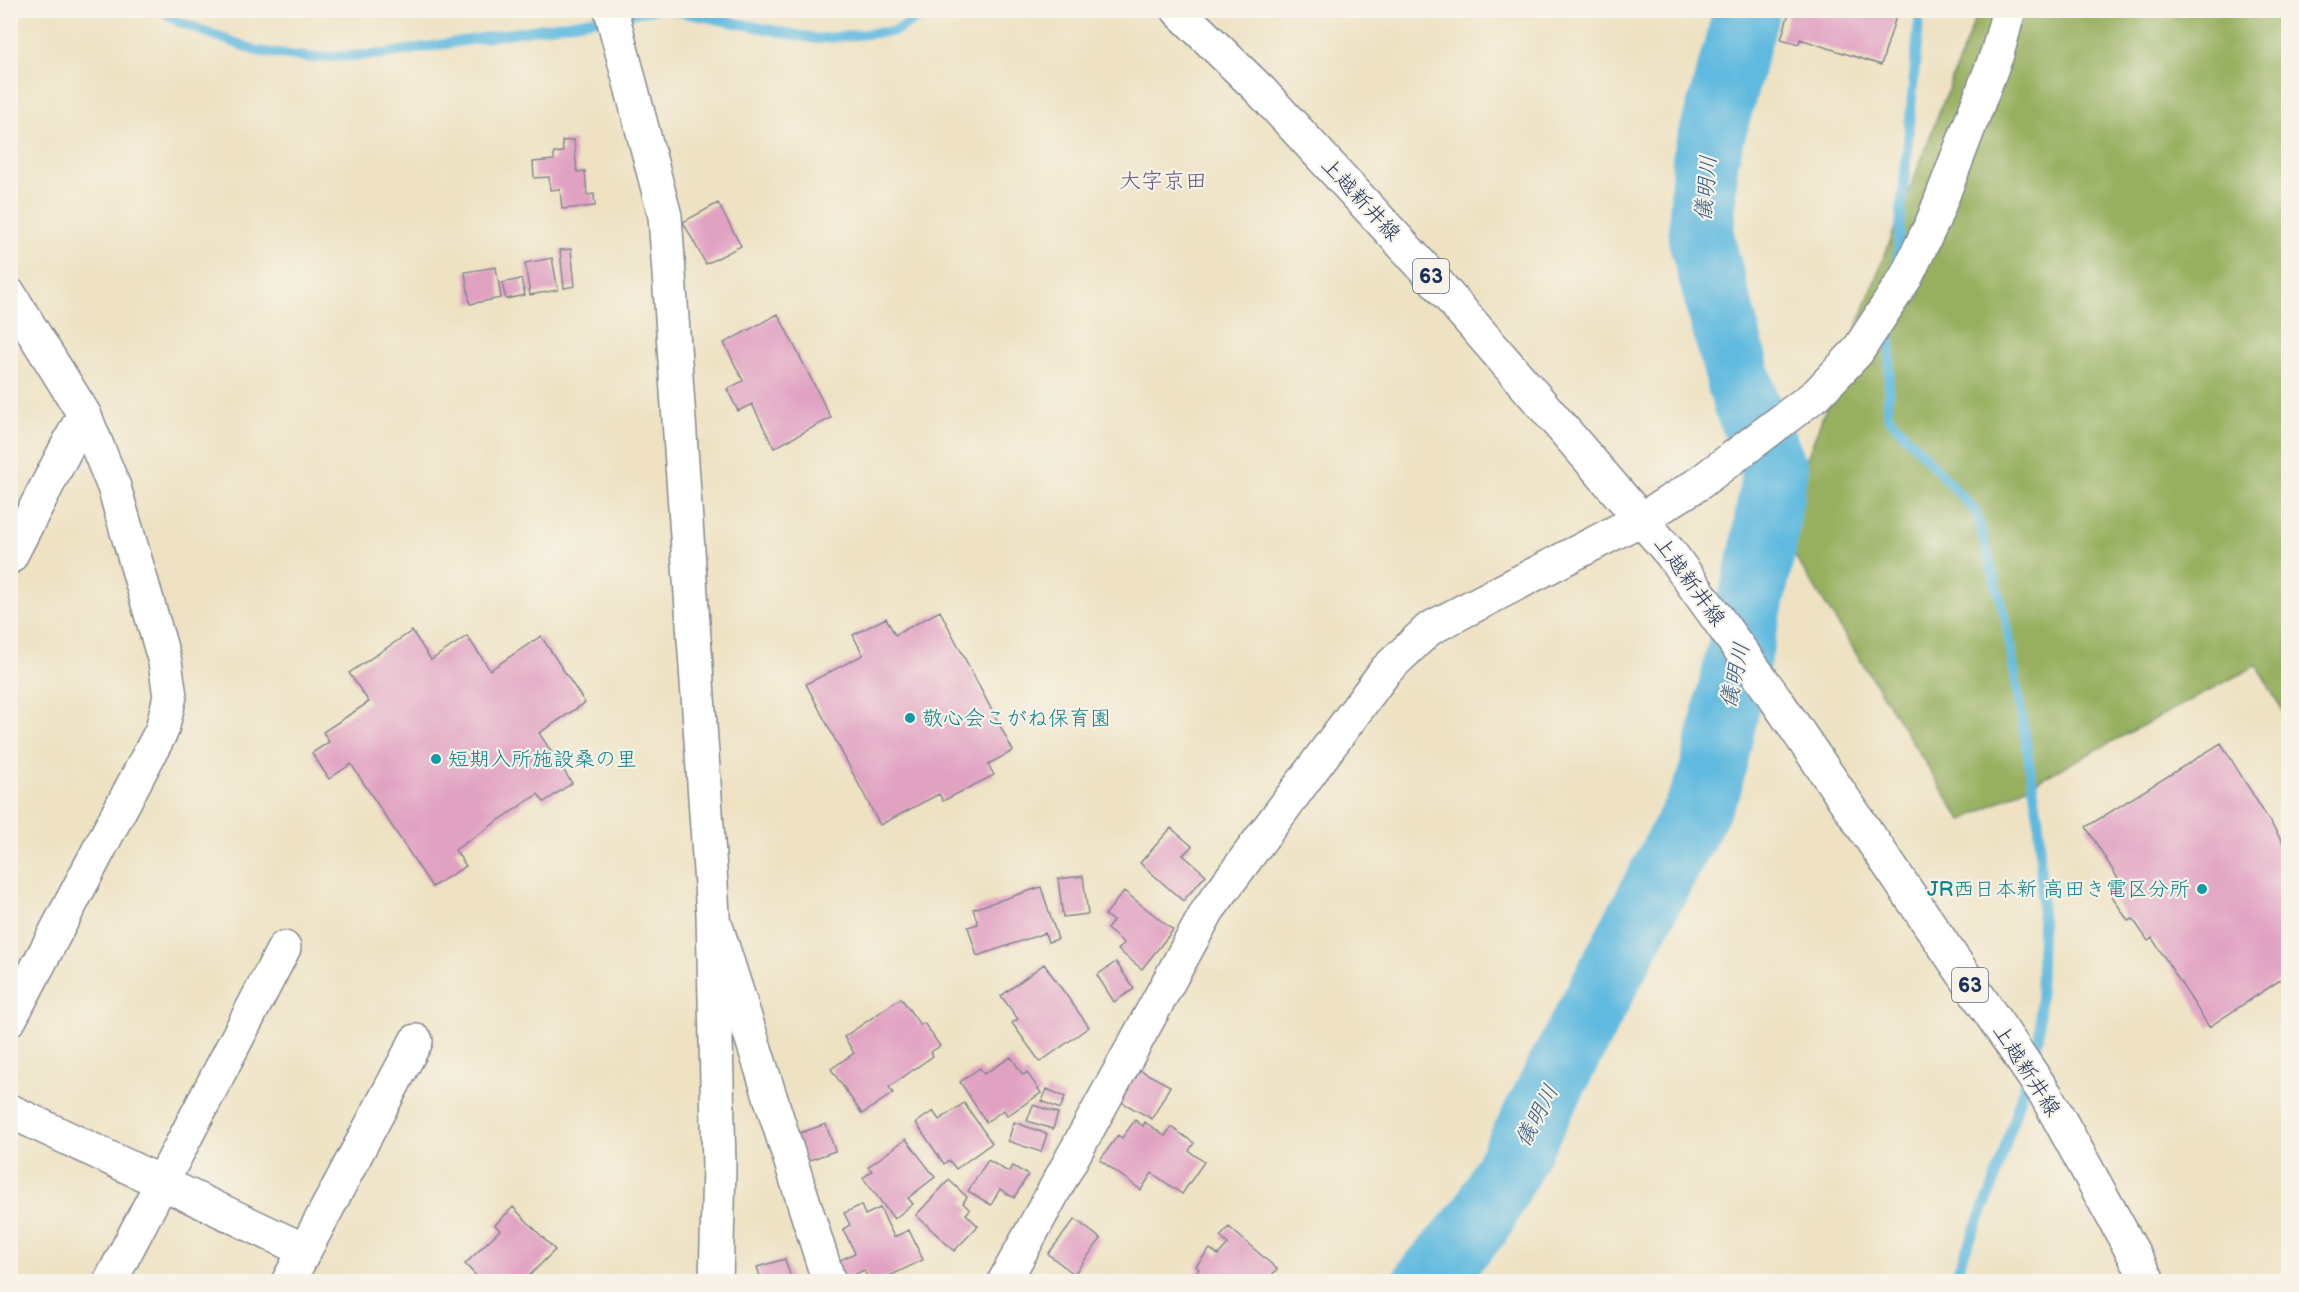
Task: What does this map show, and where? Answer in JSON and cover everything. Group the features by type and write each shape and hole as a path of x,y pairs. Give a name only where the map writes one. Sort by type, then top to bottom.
{"street":[{"path":"611,10 665,216 713,914 719,1167 716,1281"},
{"name":"上越新井線","path":"1178,10 1261,91 1426,270 1643,518 1671,554 1775,698 2046,1095 2150,1281"},
{"path":"1004,1281 1208,910 1386,670 1429,629 1643,518 1698,484 1817,394 1857,352 1906,277 1933,220 1964,145 1997,54 2009,10"},
{"path":"10,295 84,414 114,488 165,662 170,696 162,730 10,1019"},
{"path":"10,557 84,414"},
{"path":"713,914 830,1281"},
{"path":"110,1281 284,948"},
{"path":"288,1281 416,1041"},
{"path":"10,1111 304,1250"}],"green space":[{"path":"1978,11 2288,11 2288,721 2257,665 1962,821 1779,531"}],"building":[{"path":"1790,10 1898,10 1881,65 1800,39 1799,44 1781,39"},
{"path":"574,140 577,172 585,171 587,195 594,194 595,206 562,209 560,189 550,190 549,177 534,178 533,162 554,160 554,153 563,152 562,141"},
{"path":"718,203 741,246 706,264 683,222"},
{"path":"571,249 575,286 564,288 560,250"},
{"path":"552,258 558,290 530,295 525,263"},
{"path":"496,267 501,298 470,304 465,272"},
{"path":"521,279 525,295 506,299 502,283"},
{"path":"778,314 831,418 774,448 752,404 738,411 727,389 743,381 724,343"},
{"name":"敬心会こがね保育園","path":"940,611 1013,751 988,764 994,775 943,801 939,794 880,825 806,684 863,655 853,635 886,618 895,635"},
{"name":"短期入所施設桑の里","path":"412,631 431,660 467,636 490,670 541,636 585,703 539,733 572,783 544,802 538,794 455,850 466,866 432,887 351,764 329,779 312,753 329,742 323,732 369,702 349,673"},
{"name":"JR西日本新 高田き電区分所","path":"2221,743 2288,851 2288,975 2209,1027 2152,938 2148,941 2133,919 2128,921 2110,893 2122,885 2086,827"},
{"path":"1171,828 1192,846 1183,855 1206,875 1183,901 1140,863"},
{"path":"1083,876 1088,914 1063,917 1058,879"},
{"path":"1041,887 1058,939 1048,942 1045,933 977,956 968,927 978,924 973,909"},
{"path":"1124,891 1173,930 1142,969 1118,950 1124,943 1107,929 1113,921 1105,915"},
{"path":"1116,962 1134,989 1114,1002 1097,975"},
{"path":"1044,964 1089,1027 1040,1062 1012,1023 1018,1019 1001,996"},
{"path":"901,998 920,1025 924,1023 940,1046 931,1052 933,1056 889,1087 893,1093 862,1114 831,1069 854,1053 844,1037"},
{"path":"1011,1057 1023,1075 1027,1072 1041,1093 1007,1116 1004,1110 986,1122 960,1082 980,1068 984,1074"},
{"path":"1136,1068 1170,1086 1152,1119 1118,1100"},
{"path":"1047,1089 1065,1097 1060,1109 1042,1101"},
{"path":"964,1103 992,1143 956,1169 949,1160 944,1164 916,1123 933,1111 939,1120"},
{"path":"1033,1105 1058,1113 1053,1129 1027,1121"},
{"path":"1135,1120 1143,1126 1145,1122 1165,1136 1171,1127 1194,1143 1189,1151 1204,1162 1182,1194 1152,1173 1141,1190 1100,1160 1118,1135 1122,1138"},
{"path":"1014,1122 1047,1134 1041,1152 1008,1141"},
{"path":"826,1124 835,1151 804,1162 794,1135"},
{"path":"906,1139 935,1177 908,1198 913,1204 894,1219 863,1178 872,1171 868,1167"},
{"path":"988,1160 1008,1172 1013,1166 1028,1175 1014,1198 1000,1189 991,1205 968,1191"},
{"path":"949,1180 967,1197 963,1203 970,1210 966,1214 978,1226 954,1251 916,1215"},
{"path":"861,1205 865,1215 880,1208 894,1237 909,1230 923,1260 877,1282 869,1282 864,1270 845,1279 836,1262 855,1253 843,1229 850,1225 844,1213"},
{"path":"513,1207 555,1250 523,1282 482,1282 465,1264 500,1230 495,1225"},
{"path":"1075,1219 1101,1239 1074,1274 1048,1254"},
{"path":"1229,1227 1277,1269 1266,1282 1188,1282 1199,1269 1196,1266 1210,1249 1218,1255 1228,1244 1220,1237"},
{"path":"785,1259 792,1282 743,1282 760,1276 757,1267"}],"waterway":[{"path":"162,10 177,21 257,51 312,58 384,54 653,10"},
{"path":"670,10 817,39 895,31 932,10"},
{"name":"儀明川","path":"1426,1282 1481,1220 1709,785 1763,548 1775,469 1745,402 1701,238 1705,160 1747,10"},
{"path":"1896,270 1920,10"},
{"path":"1892,316 1887,415 1976,512 2006,620 2039,823 2042,922 2039,1037 2032,1061"},
{"path":"1958,1282 1958,1269 1993,1186 2027,1076"}],"place":[{"name":"敬心会こがね保育園","path":"910,718"},
{"name":"短期入所施設桑の里","path":"436,759"},
{"name":"JR西日本新 高田き電区分所","path":"2202,889"}],"district":[{"name":"大字京田","path":"1163,180"}]}
